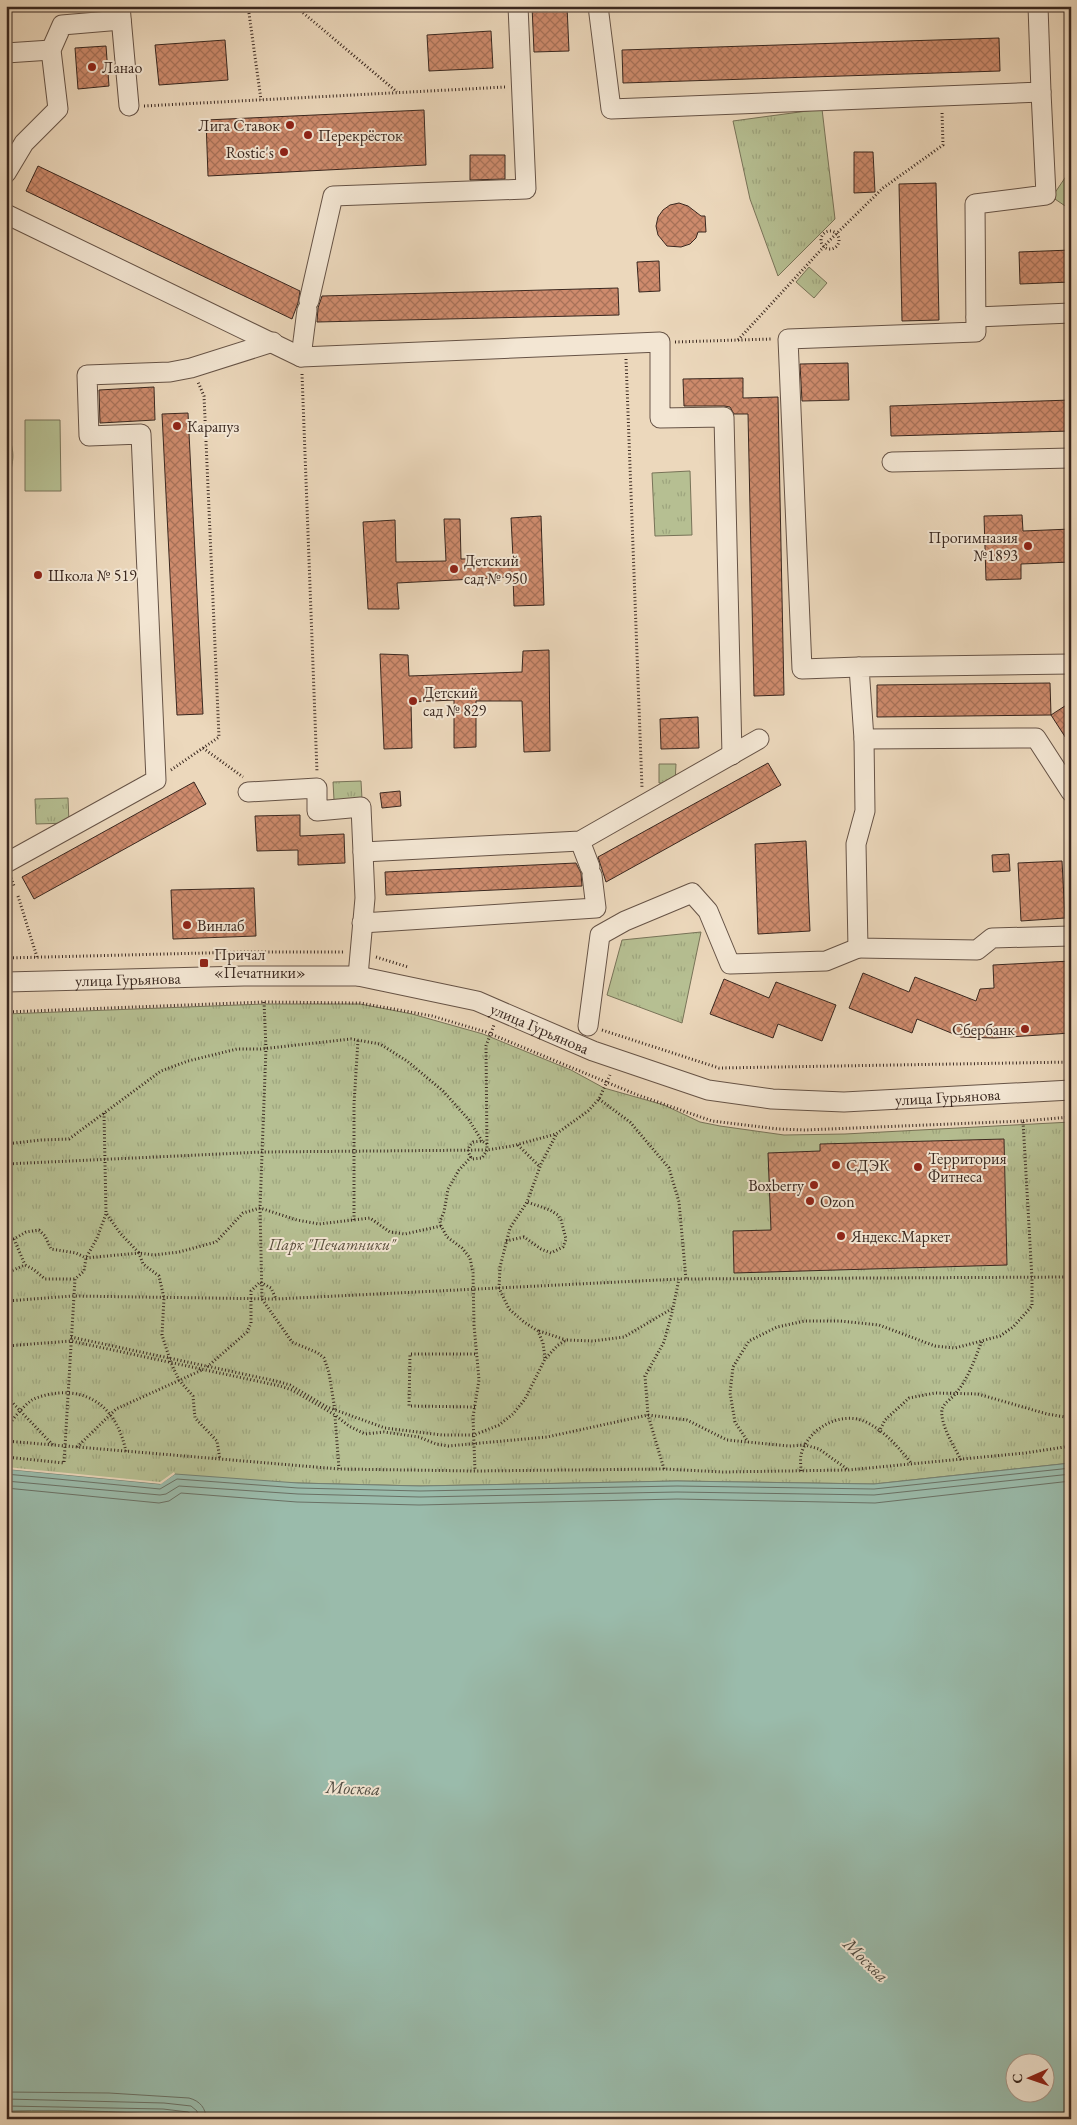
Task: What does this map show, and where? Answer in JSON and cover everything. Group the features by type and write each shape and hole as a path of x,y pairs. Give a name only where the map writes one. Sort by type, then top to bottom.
{"street":[{"path":"301,356 308,305 333,196 526,189 518,6"},
{"path":"598,6 611,108 1041,92"},
{"path":"1038,6 1046,195 975,204 976,332 788,339 802,669 1071,664"},
{"path":"6,173 24,143 58,109 52,50 62,25 121,13 129,106"},
{"path":"6,53 52,50"},
{"path":"6,214 301,356 660,342 660,418 724,417 732,755"},
{"path":"976,317 1071,313"},
{"path":"6,863 156,780 141,434 89,436 87,375 170,372 192,368 273,342"},
{"path":"892,462 1071,458"},
{"path":"858,948 856,844 864,811 864,739 860,667"},
{"path":"864,739 1036,738 1071,792"},
{"path":"363,852 580,841 758,740"},
{"path":"256,791 317,788 317,811 362,808 365,898 358,976"},
{"path":"362,923 596,908 591,871 580,841"},
{"path":"588,1026 600,935 625,921 692,893 708,911 730,964 826,961 858,948 977,950 992,938 1071,936"},
{"name":"улица Гурьянова","path":"6,982 236,976 358,976 476,1001 608,1056 708,1090 772,1099 844,1102 1071,1090"}],"path":[{"path":"248,6 261,100"},
{"path":"296,6 397,93"},
{"path":"129,106 522,86"},
{"path":"738,340 824,246 883,188 943,144 942,96"},
{"path":"830,231 836,234 839,238 837,246 832,249 824,246 821,241 825,233 830,231"},
{"path":"660,342 788,339"},
{"path":"626,344 642,806"},
{"path":"301,356 317,788"},
{"path":"156,780 219,737 204,396 192,368"},
{"path":"203,748 256,791"},
{"path":"18,896 37,957"},
{"path":"264,1002 266,1048 260,1208 260,1282 262,1299 292,1342 318,1353 324,1358 329,1373 335,1410 338,1469"},
{"path":"6,1012 244,1003"},
{"path":"468,1150 472,1159 482,1158 487,1150 486,1046 499,1011"},
{"path":"6,1144 70,1139 161,1071 188,1061 238,1049 351,1039 380,1044 407,1061 443,1091 468,1120 482,1142"},
{"path":"354,1220 354,1104 358,1040"},
{"path":"6,1164 262,1152 487,1150 518,1145 556,1134 588,1111 599,1099 604,1088"},
{"path":"599,1099 630,1122 669,1168 679,1202 686,1280"},
{"path":"6,1457 64,1462 72,1296 75,1279 84,1271 86,1258 97,1238 106,1213 104,1112"},
{"path":"748,1442 735,1422 730,1393 733,1367 749,1341 777,1327 805,1321 840,1320 879,1325 935,1346 955,1348 1000,1336 1013,1327 1032,1306 1023,1123 1071,1117"},
{"path":"556,1134 540,1167 527,1202 510,1228 506,1241 500,1267 499,1288 509,1309 538,1331 566,1340 593,1341 624,1337 673,1308"},
{"path":"468,1150 473,1142 487,1144"},
{"path":"518,1145 540,1167"},
{"path":"471,1157 459,1170 448,1189 440,1226 447,1237 462,1248 470,1258 473,1274 476,1354 479,1380 473,1417 475,1471"},
{"path":"506,1241 524,1237 541,1249 551,1253 563,1247 566,1240 564,1226 558,1215 527,1202"},
{"path":"6,1238 14,1240 26,1232 39,1230 45,1236 51,1249 76,1253 86,1258 139,1253 154,1255 179,1252 216,1242 243,1212 260,1208 297,1220 319,1224 370,1218 390,1232 405,1234 440,1226"},
{"path":"106,1213 120,1233 139,1253 143,1264 159,1276 164,1298 162,1334 170,1360 179,1380 193,1396 195,1418 217,1441 220,1460"},
{"path":"14,1240 24,1265 33,1269 45,1279 75,1279"},
{"path":"6,1274 24,1265"},
{"path":"6,1301 72,1296 251,1300 679,1279 1032,1279 1071,1277"},
{"path":"664,1469 648,1415 644,1376 664,1342 679,1279"},
{"path":"260,1282 271,1288 276,1299"},
{"path":"77,1447 116,1409 203,1370 246,1332 251,1324 251,1291 260,1282"},
{"path":"538,1331 543,1343 545,1359"},
{"path":"6,1346 71,1339 208,1366 290,1385 327,1408 385,1428 442,1435 474,1435 499,1426 513,1414 525,1399 545,1359 557,1346 566,1340"},
{"path":"960,1460 947,1433 941,1414 944,1403 955,1394 983,1341"},
{"path":"475,1407 410,1406 410,1354 476,1354"},
{"path":"170,1360 203,1370 292,1390 365,1434 384,1432 420,1437 436,1444 448,1446 474,1442 547,1437 648,1415 687,1420 727,1440 790,1446 805,1445 818,1450 848,1470"},
{"path":"6,1429 33,1400 48,1394 68,1393 86,1396 99,1402 109,1414 123,1439 126,1452"},
{"path":"879,1432 885,1420 909,1398 936,1393 978,1394 1047,1414 1071,1418"},
{"path":"6,1396 53,1445"},
{"path":"801,1471 801,1456 805,1445 814,1432 830,1422 846,1419 865,1422 879,1432 889,1436 912,1464"},
{"path":"6,1441 338,1469 475,1471 664,1469 724,1472 848,1470 960,1460 1071,1446"},
{"path":"6,2116 140,2119"}],"green space":[{"path":"822,109 835,219 778,276 750,199 733,121"},
{"path":"1071,169 1071,210 1052,197"},
{"path":"809,267 827,283 814,298 796,282"},
{"path":"25,420 60,420 61,491 25,491"},
{"path":"6,432 12,446 13,458 6,485"},
{"path":"690,471 692,535 655,536 652,473"},
{"path":"659,764 676,764 675,783 659,783"},
{"path":"361,781 362,799 334,800 333,782"},
{"path":"68,798 69,823 36,824 35,799"},
{"path":"701,932 682,1023 607,995 622,940"},
{"name":"Парк \"Печатники\"","path":"264,1004 360,1004 412,1014 483,1034 571,1070 604,1088 664,1105 700,1122 720,1126 784,1135 845,1134 1071,1122 1071,1463 874,1484 677,1481 420,1486 298,1483 161,1484 6,1469 6,1014"},
{"path":"6,2111 108,2112 210,2119 6,2119"}],"water":[{"name":"Москва","path":"1071,1463 1071,2119 210,2119 57,2110 6,2111 6,1469 160,1484 175,1474 298,1483 420,1486 677,1481 874,1484"}],"pier":[{"path":"6,1467 160,1482 174,1472 175,1474 161,1484 6,1469"}],"building":[{"path":"532,6 567,6 569,51 534,52"},
{"path":"491,31 493,68 429,71 427,35"},
{"path":"999,38 1000,71 623,83 622,50"},
{"path":"225,40 228,80 159,85 155,45"},
{"name":"Ланао","path":"106,46 109,86 78,89 75,48"},
{"path":"424,110 426,165 208,176 206,120"},
{"path":"854,152 873,152 875,192 854,193"},
{"path":"470,155 505,155 505,179 470,180"},
{"path":"38,166 300,291 292,319 26,191"},
{"path":"936,183 939,320 902,321 899,184"},
{"path":"679,203 688,206 701,216 705,216 706,232 698,232 696,238 690,244 681,247 667,246 658,235 656,226 658,217 670,205"},
{"path":"1071,250 1071,282 1020,284 1019,252"},
{"path":"659,261 660,291 639,292 637,262"},
{"path":"618,288 619,315 317,322 318,308 322,296"},
{"path":"848,363 849,400 802,401 800,364"},
{"path":"743,378 743,398 778,397 784,695 754,696 748,414 734,414 730,407 724,406 684,406 683,379"},
{"path":"154,387 155,420 100,423 99,390"},
{"path":"1071,400 1071,431 891,436 890,406"},
{"path":"188,413 203,714 177,715 162,414"},
{"name":"Прогимназия №1893","path":"1022,515 1023,531 1071,529 1071,562 1021,564 1021,579 986,580 984,516"},
{"name":"Детский сад № 950","path":"541,516 544,605 514,606 513,577 397,583 399,609 368,609 363,522 395,520 396,562 446,561 444,519 460,519 461,559 513,558 511,518"},
{"name":"Детский сад № 829","path":"549,650 550,751 524,752 522,701 476,701 476,747 454,748 454,700 411,702 412,748 384,749 380,654 408,655 409,676 522,672 523,651"},
{"path":"1050,683 1051,715 877,717 877,685"},
{"path":"1071,702 1071,746 1051,715"},
{"path":"698,717 699,748 661,749 660,719"},
{"path":"768,763 781,785 606,882 598,857"},
{"path":"194,782 206,804 34,899 22,877"},
{"path":"400,791 401,806 382,808 380,793"},
{"path":"300,815 300,836 344,834 345,863 298,865 298,850 257,851 255,816"},
{"path":"806,841 810,931 758,934 755,844"},
{"path":"1009,854 1010,871 993,872 992,855"},
{"path":"1062,861 1065,918 1021,921 1018,863"},
{"path":"576,863 581,873 582,886 386,895 385,872"},
{"path":"254,888 256,936 173,939 171,890"},
{"path":"1071,961 1071,1033 994,1038 961,1037 917,1019 912,1033 849,1008 863,973 909,992 915,977 976,1001 980,989 994,988 993,965"},
{"path":"724,979 769,998 776,982 836,1005 822,1041 778,1024 773,1038 710,1014"},
{"path":"1004,1139 1007,1265 734,1273 733,1231 771,1230 768,1153 820,1151 820,1144"}],"place":[{"name":"Ланао","path":"92,67"},
{"name":"Лига Ставок","path":"290,125"},
{"name":"Перекрёсток","path":"308,135"},
{"name":"Rostic's","path":"284,152"},
{"name":"Карапуз","path":"177,426"},
{"name":"Прогимназия №1893","path":"1028,546"},
{"name":"Детский сад № 950","path":"454,569"},
{"name":"Школа № 519","path":"38,575"},
{"name":"Детский сад № 829","path":"413,701"},
{"name":"Винлаб","path":"187,925"},
{"name":"Причал «Печатники»","path":"204,963"},
{"name":"Сбербанк","path":"1025,1029"},
{"name":"СДЭК","path":"836,1165"},
{"name":"Территория Фитнеса","path":"918,1167"},
{"name":"Boxberry","path":"814,1185"},
{"name":"Ozon","path":"810,1201"},
{"name":"Яндекс.Маркет","path":"841,1236"}]}
